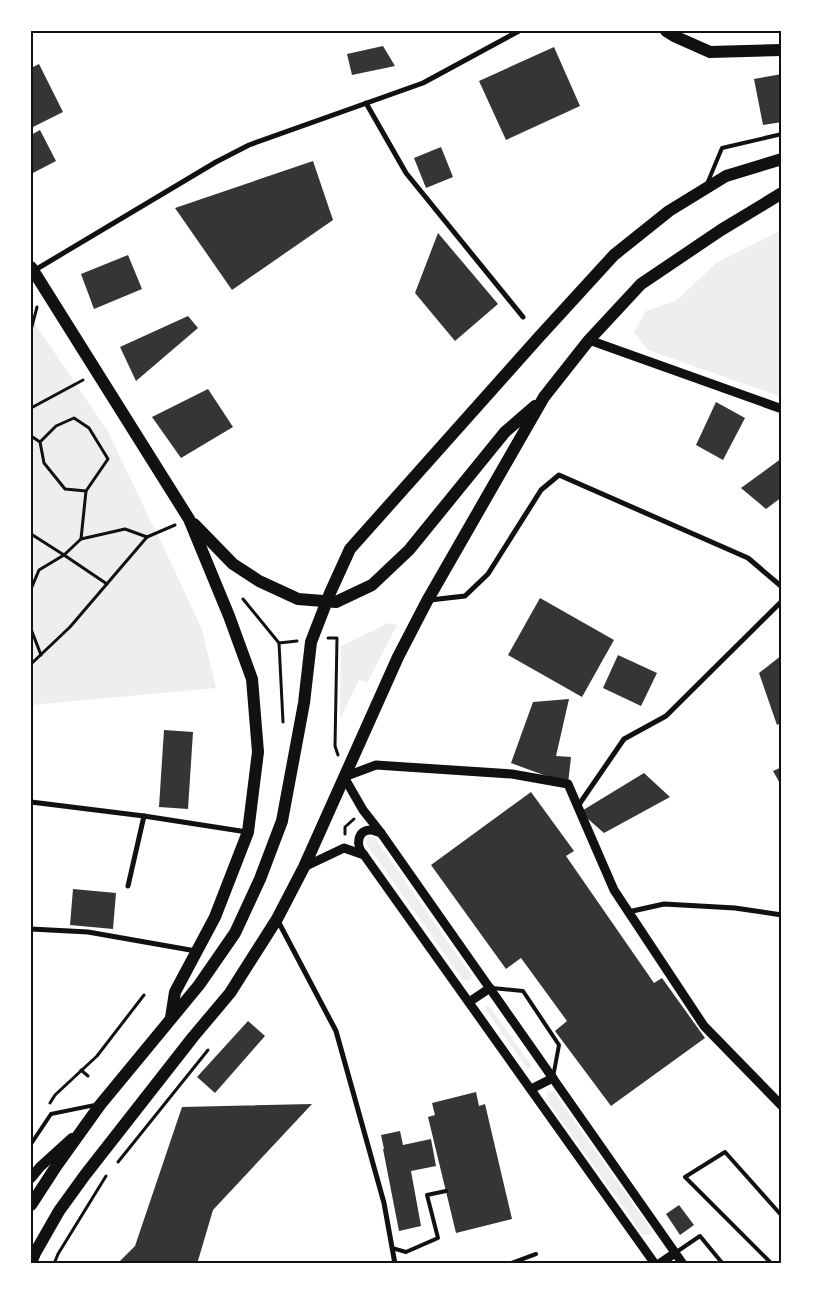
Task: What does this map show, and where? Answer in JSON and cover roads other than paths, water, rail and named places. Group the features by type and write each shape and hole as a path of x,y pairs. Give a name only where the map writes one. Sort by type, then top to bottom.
{"main road":[{"path":"666,31 710,52 782,50"},
{"path":"31,1205 100,1104 199,985 234,933 260,879 282,821 304,703 312,642 330,593 350,549 614,255 670,211 726,176 782,159"},
{"path":"31,1263 59,1211 84,1176 193,1037 230,994 277,919 304,867 398,657 427,601 544,397 589,340 641,284 721,230 782,193"},
{"path":"32,269 189,519 229,616 252,679 258,752 248,832 215,917 175,992 171,1018"},
{"path":"189,519 233,564 259,581 298,599 336,602 372,585 409,550 505,432 544,397"},
{"path":"31,1178 40,1167 84,1127"}],"street":[{"path":"32,269 248,145 423,84 519,31"},
{"path":"366,103 406,173 523,317"},
{"path":"589,340 782,409"},
{"path":"427,601 465,596 488,574 541,490 559,475 748,558 782,587"},
{"path":"578,806 624,739 666,716 782,601"},
{"path":"683,1264 363,810 344,777 376,765 512,774 568,784 614,890 628,912 704,1026 782,1106"},
{"path":"31,802 144,816 248,832"},
{"path":"128,886 144,816"},
{"path":"381,833 372,830 366,831 358,840 360,851 655,1264"},
{"path":"304,867 344,848 364,855"},
{"path":"628,912 664,904 735,908 782,915"},
{"path":"277,919 336,1031 384,1204 395,1264"},
{"path":"31,929 88,932 197,952"},
{"path":"469,1002 490,988"},
{"path":"531,1090 553,1078"},
{"path":"659,1264 675,1252"}],"lane":[{"path":"704,189 722,148 782,134"},
{"path":"490,988 523,991 558,1045 553,1078"},
{"path":"31,1144 51,1114 100,1104"},
{"path":"772,1264 685,1177 725,1152 782,1216"},
{"path":"392,1248 406,1252 438,1238 427,1196 446,1190"},
{"path":"675,1252 700,1236 723,1264"},
{"path":"509,1264 536,1254"}]}
